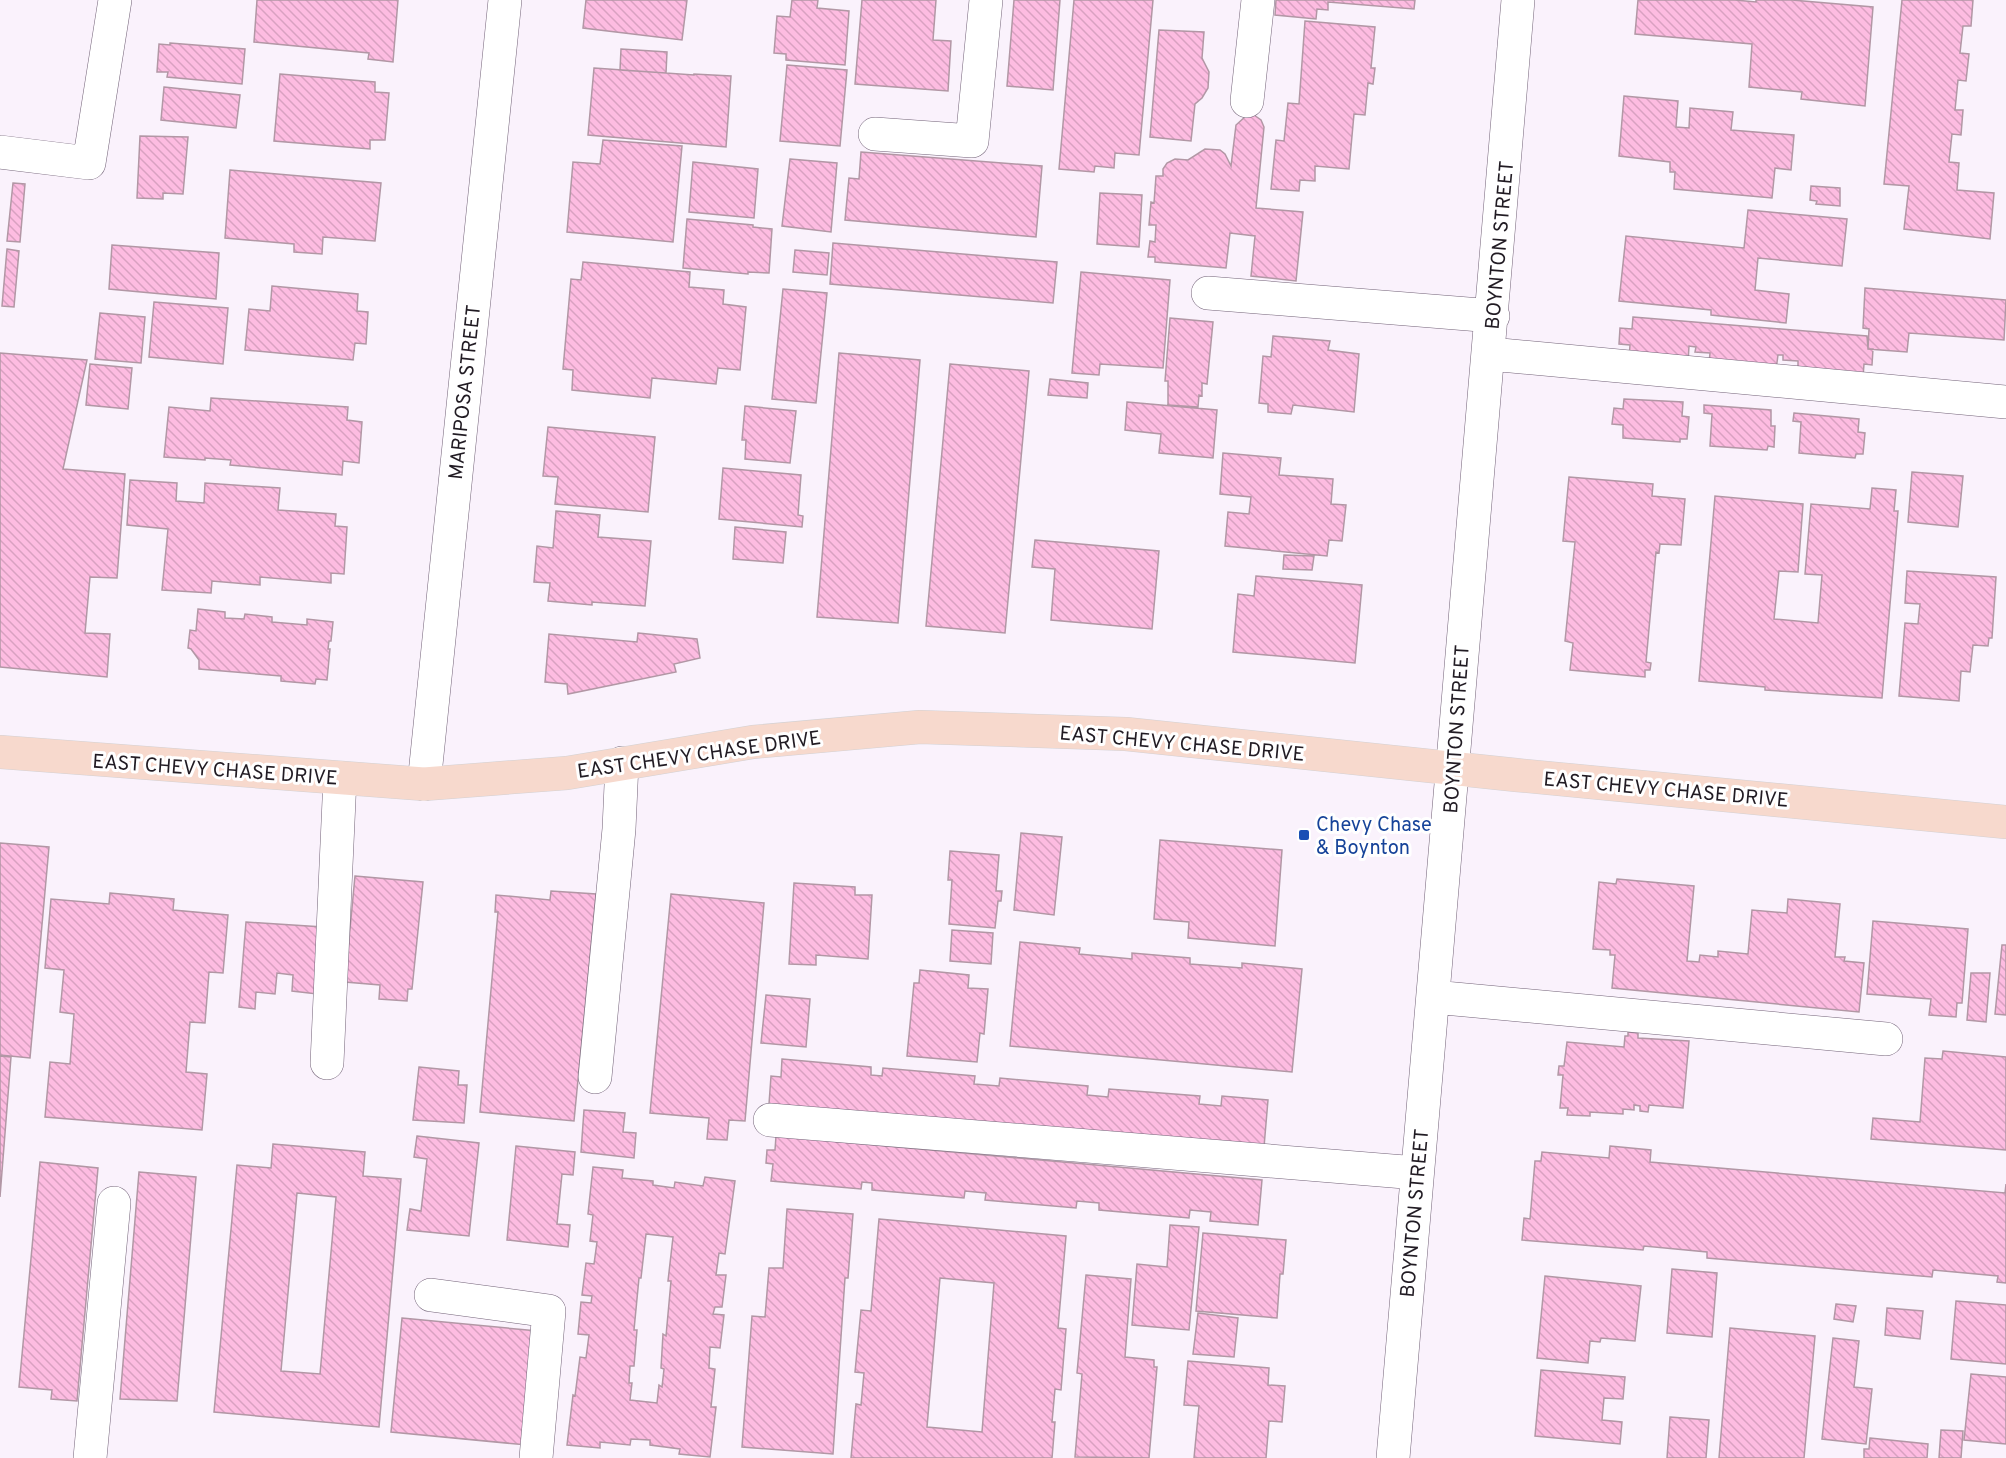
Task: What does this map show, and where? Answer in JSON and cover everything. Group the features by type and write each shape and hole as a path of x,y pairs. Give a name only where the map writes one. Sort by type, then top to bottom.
{"main road":[{"name":"EAST CHEVY CHASE DRIVE","path":"0,753 424,784 567,773 753,742 920,727 1126,734 2006,822"}],"street":[{"path":"0,153 89,163 115,0"},
{"name":"MARIPOSA STREET","path":"424,784 505,0"},
{"path":"875,134 972,141 986,0"},
{"path":"1247,102 1258,0"},
{"name":"BOYNTON STREET","path":"1393,1458 1454,768 1459,684 1490,354 1518,0"},
{"path":"1208,293 1493,316"},
{"path":"1490,354 2006,402"},
{"path":"595,1077 617,844 622,764"},
{"path":"327,1063 340,778"},
{"path":"1433,997 1887,1039"},
{"path":"770,1120 1417,1173"},
{"path":"90,1458 114,1203"},
{"path":"431,1295 549,1311 536,1458"}],"building":[{"path":"257,0 398,0 393,62 368,59 369,53 254,42"},
{"path":"586,0 687,0 682,40 583,28"},
{"path":"792,0 818,0 817,8 849,11 845,65 786,60 786,54 774,53 777,16 790,17"},
{"path":"862,0 936,0 933,40 951,41 948,91 855,84"},
{"path":"1014,0 1060,0 1053,90 1007,86"},
{"path":"1074,0 1153,0 1139,155 1115,153 1114,168 1095,166 1094,172 1059,169"},
{"path":"1276,0 1415,0 1414,9 1328,2 1328,10 1317,9 1316,19 1275,15"},
{"path":"1638,0 1756,2 1756,0 1792,0 1873,7 1865,106 1801,99 1802,92 1749,87 1752,44 1635,34"},
{"path":"1902,0 1973,0 1971,26 1963,26 1960,53 1969,54 1966,81 1958,80 1955,110 1963,110 1961,135 1952,134 1949,162 1959,163 1957,190 1994,193 1990,239 1904,229 1909,186 1884,184"},
{"path":"1305,21 1375,27 1371,68 1375,68 1373,84 1368,83 1365,115 1354,114 1349,169 1315,166 1315,181 1300,180 1299,191 1271,189 1276,140 1284,141 1288,103 1299,104"},
{"path":"1159,30 1204,32 1202,58 1209,72 1208,88 1195,104 1191,141 1150,137"},
{"path":"170,43 245,49 242,84 167,77 168,72 157,72 159,44 170,45"},
{"path":"621,49 667,52 666,73 620,70"},
{"path":"787,65 847,70 840,146 780,141"},
{"path":"594,68 731,76 726,147 588,135"},
{"path":"280,74 375,82 375,92 389,93 385,140 370,140 370,149 274,141"},
{"path":"164,87 240,95 236,128 161,120"},
{"path":"1624,96 1678,101 1676,127 1689,128 1690,108 1733,112 1731,130 1794,135 1791,170 1775,168 1772,198 1674,189 1675,172 1670,172 1670,162 1619,156"},
{"path":"1254,115 1261,120 1264,127 1256,208 1303,212 1296,281 1251,276 1255,236 1230,233 1226,268 1155,262 1155,257 1148,257 1150,241 1155,242 1156,225 1149,225 1151,202 1154,203 1156,176 1163,176 1163,169 1167,163 1175,159 1188,160 1205,149 1220,150 1225,154 1231,166 1236,125 1246,116"},
{"path":"140,136 188,137 183,194 163,193 163,199 137,198"},
{"path":"603,140 682,146 673,242 567,232 573,162 600,164"},
{"path":"861,152 1042,166 1036,237 845,220 849,178 859,179"},
{"path":"790,159 837,163 831,232 782,226"},
{"path":"693,162 758,169 754,218 689,212"},
{"path":"230,170 381,183 375,241 323,237 322,254 294,252 294,244 225,238"},
{"path":"13,183 25,184 20,242 7,241"},
{"path":"1811,186 1840,188 1840,206 1816,204 1817,201 1810,200"},
{"path":"1100,193 1142,195 1139,247 1097,244"},
{"path":"1748,210 1847,219 1842,266 1758,258 1755,290 1789,294 1786,323 1711,315 1711,310 1619,301 1626,236 1744,248"},
{"path":"687,219 772,229 769,273 748,272 748,274 683,268"},
{"path":"833,243 1057,262 1053,303 830,284"},
{"path":"112,245 219,253 216,299 109,289"},
{"path":"7,249 19,251 14,307 2,306"},
{"path":"795,250 829,253 827,275 793,272"},
{"path":"583,262 690,272 689,287 724,290 723,304 746,307 740,370 718,368 716,384 652,378 650,398 572,390 573,370 563,369 571,279 581,280"},
{"path":"1081,272 1170,280 1163,368 1100,364 1099,375 1072,373"},
{"path":"272,286 358,294 357,311 368,312 366,344 355,343 353,360 245,350 249,309 270,311"},
{"path":"1865,288 2006,300 2004,340 1909,333 1907,352 1868,349 1869,329 1863,328"},
{"path":"783,289 827,293 816,403 772,399"},
{"path":"154,302 228,308 223,364 149,357"},
{"path":"100,313 145,317 141,363 95,359"},
{"path":"1633,317 1867,336 1868,349 1873,349 1872,365 1864,364 1863,377 1798,370 1798,361 1783,360 1783,355 1778,355 1776,370 1709,364 1710,353 1695,352 1696,347 1689,346 1688,362 1629,358 1630,345 1619,344 1620,328 1632,329"},
{"path":"1170,318 1213,322 1207,384 1202,383 1202,396 1199,395 1198,407 1168,405 1168,381 1165,381"},
{"path":"1273,336 1330,341 1328,350 1359,354 1354,412 1293,405 1291,414 1268,412 1268,404 1259,403 1263,356 1271,357"},
{"path":"0,353 87,360 63,469 125,474 117,578 90,577 85,633 110,634 107,677 0,667"},
{"path":"839,353 920,360 898,623 817,617"},
{"path":"90,364 132,368 128,409 86,405"},
{"path":"950,364 1029,371 1005,633 926,626"},
{"path":"1050,379 1088,383 1087,398 1048,395"},
{"path":"211,398 348,407 347,420 362,422 359,463 343,461 342,475 230,465 231,460 164,457 169,407 210,411"},
{"path":"1624,399 1683,402 1682,416 1689,417 1687,439 1680,439 1680,442 1623,438 1623,425 1612,424 1614,408 1623,409"},
{"path":"1127,402 1217,410 1213,458 1159,453 1161,434 1125,430"},
{"path":"1704,405 1771,410 1771,426 1775,426 1774,447 1768,446 1767,450 1710,446 1712,414 1704,413"},
{"path":"745,406 796,411 790,463 745,459 746,440 742,440"},
{"path":"1794,413 1859,419 1858,432 1865,433 1863,454 1856,454 1855,458 1799,453 1801,422 1793,421"},
{"path":"548,427 655,437 648,512 555,504 558,477 543,476"},
{"path":"1223,453 1281,458 1279,475 1333,479 1331,504 1346,505 1342,541 1329,540 1327,556 1225,546 1228,512 1249,514 1251,497 1220,494"},
{"path":"723,468 801,475 798,515 803,516 802,527 719,519"},
{"path":"1912,472 1963,476 1958,527 1908,522"},
{"path":"1569,477 1653,484 1652,496 1685,499 1681,545 1660,544 1659,553 1656,552 1646,662 1651,663 1650,670 1645,670 1645,677 1570,670 1573,643 1565,641 1575,542 1563,541"},
{"path":"130,480 177,483 176,501 204,503 205,483 280,488 278,510 336,514 335,526 347,527 344,574 331,573 331,583 260,577 260,585 212,581 211,593 162,590 168,529 127,525"},
{"path":"1872,488 1896,490 1894,511 1898,511 1882,698 1765,690 1765,687 1699,681 1715,496 1803,504 1798,572 1779,571 1774,619 1818,623 1822,575 1805,574 1811,504 1870,509"},
{"path":"556,511 600,515 598,537 651,541 645,606 548,601 550,583 534,582 537,546 553,548"},
{"path":"735,527 786,532 783,563 733,559"},
{"path":"1035,540 1159,551 1152,629 1051,620 1055,569 1032,567"},
{"path":"1284,555 1314,556 1312,570 1283,569"},
{"path":"1907,571 1996,577 1992,638 1989,638 1988,646 1973,645 1970,672 1961,671 1959,701 1899,696 1905,623 1918,624 1920,604 1905,603"},
{"path":"1256,576 1362,585 1355,663 1233,652 1238,594 1254,596"},
{"path":"198,609 225,612 225,618 244,619 245,614 272,617 272,622 307,625 307,619 333,622 328,649 330,649 327,680 316,679 315,684 281,681 281,676 199,669 199,660 188,648 190,630 196,631"},
{"path":"638,633 697,639 700,658 674,664 676,672 568,694 567,684 545,682 549,634 637,642"},
{"path":"1021,833 1062,837 1054,915 1014,910"},
{"path":"1160,840 1282,850 1275,946 1188,938 1189,922 1154,919"},
{"path":"0,843 49,847 30,1058 0,1055"},
{"path":"950,851 999,855 996,891 1002,891 1001,901 998,901 995,928 949,924 952,880 948,880"},
{"path":"355,876 423,882 412,989 408,989 407,1001 379,999 380,985 345,982"},
{"path":"1617,879 1694,886 1687,961 1699,962 1700,955 1718,957 1718,951 1748,954 1752,910 1787,913 1788,899 1840,904 1835,957 1845,957 1844,961 1864,963 1859,1012 1612,988 1615,955 1610,955 1610,950 1593,949 1599,882 1616,884"},
{"path":"794,883 855,887 855,895 872,895 868,959 816,955 816,965 789,964"},
{"path":"551,891 596,894 574,1121 480,1112 498,912 495,912 496,895 550,900"},
{"path":"110,893 174,899 173,910 228,915 223,973 209,972 205,1023 190,1022 186,1072 207,1074 202,1130 45,1117 50,1062 70,1064 74,1014 60,1012 64,970 45,968 51,899 109,904"},
{"path":"671,894 764,903 745,1121 729,1120 727,1140 707,1139 709,1118 650,1113"},
{"path":"1873,921 1968,929 1962,1003 1957,1003 1956,1017 1929,1015 1931,999 1867,994"},
{"path":"246,922 323,927 317,994 292,991 293,975 277,973 275,994 256,992 255,1009 239,1007"},
{"path":"952,930 993,933 991,964 950,961"},
{"path":"1020,942 1080,948 1079,954 1132,959 1132,953 1190,958 1190,964 1242,968 1242,963 1302,969 1292,1072 1010,1046"},
{"path":"2002,945 2006,945 2006,1015 1995,1014"},
{"path":"920,970 969,975 968,988 988,989 984,1034 980,1033 977,1062 907,1056 914,983 919,983"},
{"path":"1971,973 1990,973 1986,1022 1967,1020"},
{"path":"766,995 810,999 806,1047 761,1043"},
{"path":"1628,1032 1638,1033 1638,1038 1689,1041 1683,1108 1649,1105 1648,1112 1640,1111 1640,1106 1634,1105 1634,1110 1623,1109 1623,1114 1590,1112 1590,1116 1567,1115 1568,1108 1560,1108 1563,1075 1558,1075 1559,1066 1564,1066 1567,1042 1624,1047 1625,1036 1628,1036"},
{"path":"1943,1051 2006,1057 2006,1150 1871,1139 1873,1118 1920,1122 1925,1058 1942,1059"},
{"path":"0,1056 11,1057 0,1197"},
{"path":"782,1059 871,1067 871,1075 882,1076 883,1068 975,1076 974,1084 999,1086 1000,1078 1088,1086 1087,1095 1108,1097 1109,1089 1200,1096 1199,1104 1221,1106 1222,1096 1268,1100 1264,1147 769,1104 771,1076 781,1077"},
{"path":"419,1067 459,1071 458,1085 467,1085 464,1123 413,1120"},
{"path":"584,1110 625,1113 623,1132 636,1133 634,1158 581,1152"},
{"path":"417,1136 479,1143 469,1236 407,1230 410,1209 421,1211 427,1159 414,1157"},
{"path":"776,1136 1262,1180 1258,1225 1210,1221 1211,1212 1190,1210 1189,1218 1099,1210 1099,1203 1077,1201 1076,1208 985,1200 986,1193 965,1191 964,1198 872,1190 872,1183 862,1182 861,1189 771,1181 773,1164 766,1163 767,1150 775,1150"},
{"path":"273,1144 365,1152 363,1176 401,1179 379,1427 214,1412 237,1165 271,1168","holes":["297,1193 336,1197 320,1374 281,1371"]},
{"path":"516,1146 575,1152 573,1175 562,1174 557,1224 570,1225 568,1247 507,1240"},
{"path":"1610,1146 1651,1150 1650,1162 2005,1193 2006,1184 2006,1283 1997,1282 1998,1276 1933,1270 1932,1277 1707,1258 1707,1252 1644,1246 1643,1250 1522,1240 1524,1218 1530,1219 1535,1161 1541,1161 1542,1152 1609,1158"},
{"path":"40,1162 98,1168 77,1401 51,1399 52,1390 19,1387"},
{"path":"593,1167 623,1170 622,1178 653,1181 653,1185 674,1188 675,1182 703,1186 705,1177 735,1181 725,1254 719,1253 716,1275 726,1275 722,1307 715,1307 713,1314 724,1315 720,1348 710,1347 709,1368 715,1369 711,1407 716,1407 710,1457 679,1454 680,1449 650,1445 650,1440 631,1439 630,1445 600,1442 600,1448 567,1445 580,1357 586,1358 589,1335 578,1334 581,1302 591,1303 592,1296 582,1295 586,1263 594,1264 597,1242 590,1241 593,1215 588,1214","holes":["646,1234 673,1237 668,1281 671,1281 666,1336 663,1334 662,1387 659,1385 657,1403 630,1400 632,1383 629,1383 630,1366 634,1366 637,1330 634,1330"]},
{"path":"139,1172 196,1177 177,1401 120,1399"},
{"path":"787,1209 853,1214 848,1278 845,1278 833,1454 742,1447 752,1316 765,1317 769,1268 783,1268"},
{"path":"879,1219 1066,1236 1058,1328 1066,1329 1061,1390 1055,1389 1052,1458 851,1458 856,1404 861,1405 864,1373 855,1372 861,1310 871,1311","holes":["940,1278 994,1283 982,1432 927,1427"]},
{"path":"1170,1225 1199,1227 1189,1330 1132,1325 1137,1264 1167,1267"},
{"path":"1203,1233 1286,1240 1283,1274 1280,1274 1277,1318 1196,1311"},
{"path":"1672,1269 1717,1273 1712,1337 1667,1333"},
{"path":"1086,1275 1131,1279 1125,1357 1154,1360 1154,1367 1157,1367 1149,1458 1075,1457 1082,1374 1077,1373"},
{"path":"1545,1276 1641,1286 1635,1341 1601,1338 1600,1342 1590,1341 1588,1363 1537,1358"},
{"path":"1956,1301 2006,1305 2006,1364 1951,1359"},
{"path":"1836,1304 1856,1306 1853,1322 1834,1319"},
{"path":"1887,1308 1923,1311 1920,1339 1885,1335"},
{"path":"1198,1313 1238,1318 1234,1357 1193,1354"},
{"path":"402,1318 538,1331 527,1445 391,1432"},
{"path":"1730,1328 1815,1336 1804,1458 1719,1458"},
{"path":"1833,1338 1859,1341 1854,1387 1872,1389 1866,1444 1822,1439"},
{"path":"1188,1361 1269,1368 1268,1385 1285,1386 1282,1422 1269,1421 1266,1458 1194,1458 1199,1406 1184,1405"},
{"path":"1541,1370 1625,1377 1623,1399 1604,1398 1602,1420 1622,1422 1620,1444 1535,1436"},
{"path":"1971,1374 2006,1377 2006,1444 1964,1440"},
{"path":"1670,1417 1709,1420 1706,1458 1667,1458"},
{"path":"1941,1430 1963,1431 1961,1458 1939,1458"},
{"path":"1870,1438 1928,1444 1927,1458 1864,1458 1864,1449 1869,1449"}],"place":[{"name":"Chevy Chase & Boynton","path":"1304,835"}]}
